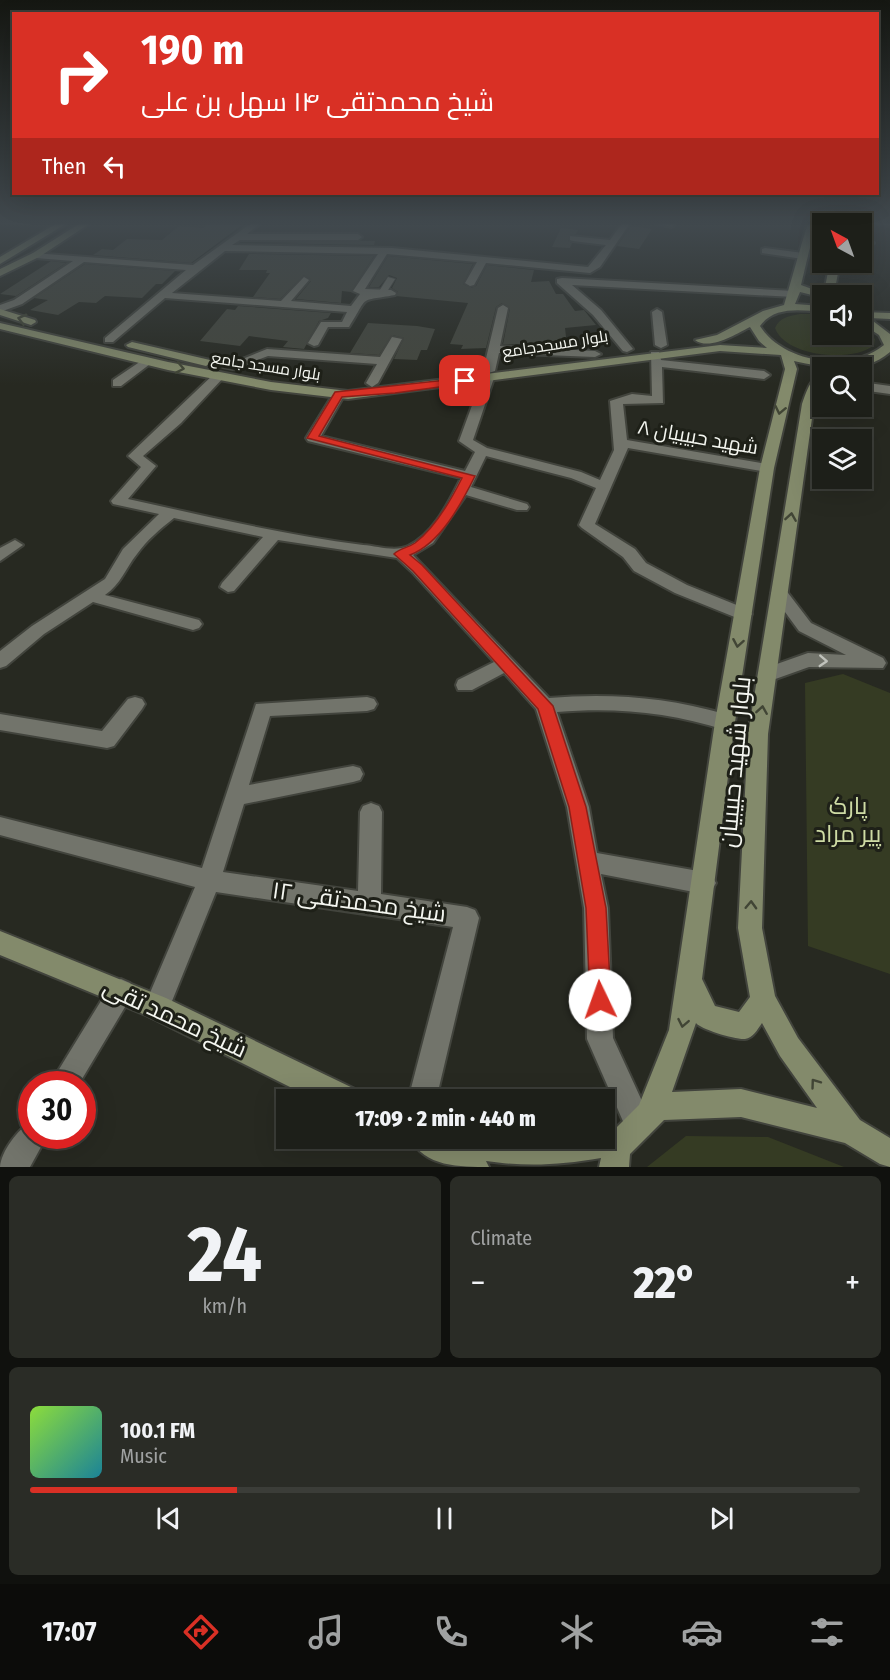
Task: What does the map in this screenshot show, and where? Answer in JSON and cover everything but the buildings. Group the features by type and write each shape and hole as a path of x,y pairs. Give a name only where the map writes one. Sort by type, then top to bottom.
{"main road":[{"path":"798,276 788,308 812,309"},
{"path":"795,290 812,292"},
{"name":"بلوار مسجدجامع","path":"0,310 224,371 347,386 488,374 627,349 657,354 719,338 775,310 788,308"},
{"path":"872,317 890,316"},
{"path":"758,319 755,326 757,335 783,353"},
{"path":"872,324 887,337 890,346 884,355 872,361"},
{"name":"بلوار مسجد جامع","path":"0,326 148,361 224,371 271,386 339,394 395,390 488,374 657,354 733,348 783,353 812,360"},
{"path":"728,334 735,336 742,343 733,348"},
{"name":"بلوار شهید حبیبیان","path":"614,1167 617,1147 637,1127 682,1030 725,722 767,468 785,386 790,374 783,353"},
{"path":"790,374 795,371 812,373"},
{"name":"بلوار شهید حبیبیان","path":"812,396 808,404 758,734 750,928 763,1000 789,1047 850,1130"},
{"name":"شیخ محمد تقی","path":"0,943 157,1006 325,1089"},
{"path":"690,983 707,1017 744,1026 763,1000"},
{"path":"615,1133 637,1127 658,1106 741,1103 850,1130 890,1154"},
{"path":"444,1149 474,1167"},
{"path":"499,1149 528,1155 551,1149"}],"street":[{"path":"0,310 18,302 56,276"},
{"path":"109,340 185,276"},
{"path":"367,276 357,291 387,293 391,279"},
{"path":"470,283 474,276"},
{"path":"556,276 587,301 609,324 627,349"},
{"path":"285,302 304,280"},
{"path":"562,281 682,288 795,290"},
{"path":"314,343 326,324 345,325 361,297 369,292"},
{"path":"163,295 285,302 354,309"},
{"path":"503,308 488,374 466,441 482,451 576,475 603,486"},
{"path":"657,312 659,400 632,398 616,401 621,450 587,525 629,553 640,567 681,589 743,614"},
{"path":"372,383 396,339"},
{"path":"494,350 595,354"},
{"path":"384,361 267,352 224,371 176,420 135,456 149,466 118,501 274,535 333,546 401,554 418,547 435,530 482,451"},
{"path":"657,354 764,375"},
{"path":"117,383 148,361"},
{"path":"872,388 890,390"},
{"path":"339,394 313,438 465,482 522,507"},
{"name":"شهید حبیبیان ۸","path":"622,443 767,468"},
{"path":"0,661 38,630 111,583 129,553 150,529 170,513"},
{"path":"228,588 274,535"},
{"path":"0,555 15,545"},
{"path":"401,554 418,568 545,706 578,807 596,908 600,1039 637,1127"},
{"path":"779,593 805,627 883,666"},
{"path":"91,596 135,610 193,624"},
{"path":"767,675 808,660 883,666"},
{"path":"465,685 488,675 505,663"},
{"path":"545,706 590,701 647,703 690,711 725,722"},
{"path":"0,722 107,740 135,704"},
{"path":"157,1006 209,880 263,709 367,704"},
{"path":"235,797 353,774"},
{"path":"369,903 371,812"},
{"name":"شیخ محمدتقی ۱۲","path":"0,826 209,880 467,918 425,1089"},
{"path":"587,861 704,883"},
{"path":"72,1071 121,992"},
{"path":"13,1167 25,1149"}],"green space":[{"path":"812,314 812,345 872,345 872,336 875,339 874,345 864,351 851,354 820,354 805,351 781,338 775,328 782,319 789,316"},
{"name":"پارک پیر مراد","path":"843,674 890,693 890,974 808,946 805,683"},
{"path":"686,1136 768,1137 844,1167 647,1167"}],"route":[{"path":"465,381 348,395 339,394 313,438 469,476 458,498 435,530 418,547 401,554 418,568 545,706 578,807 596,908 600,1000"}]}
